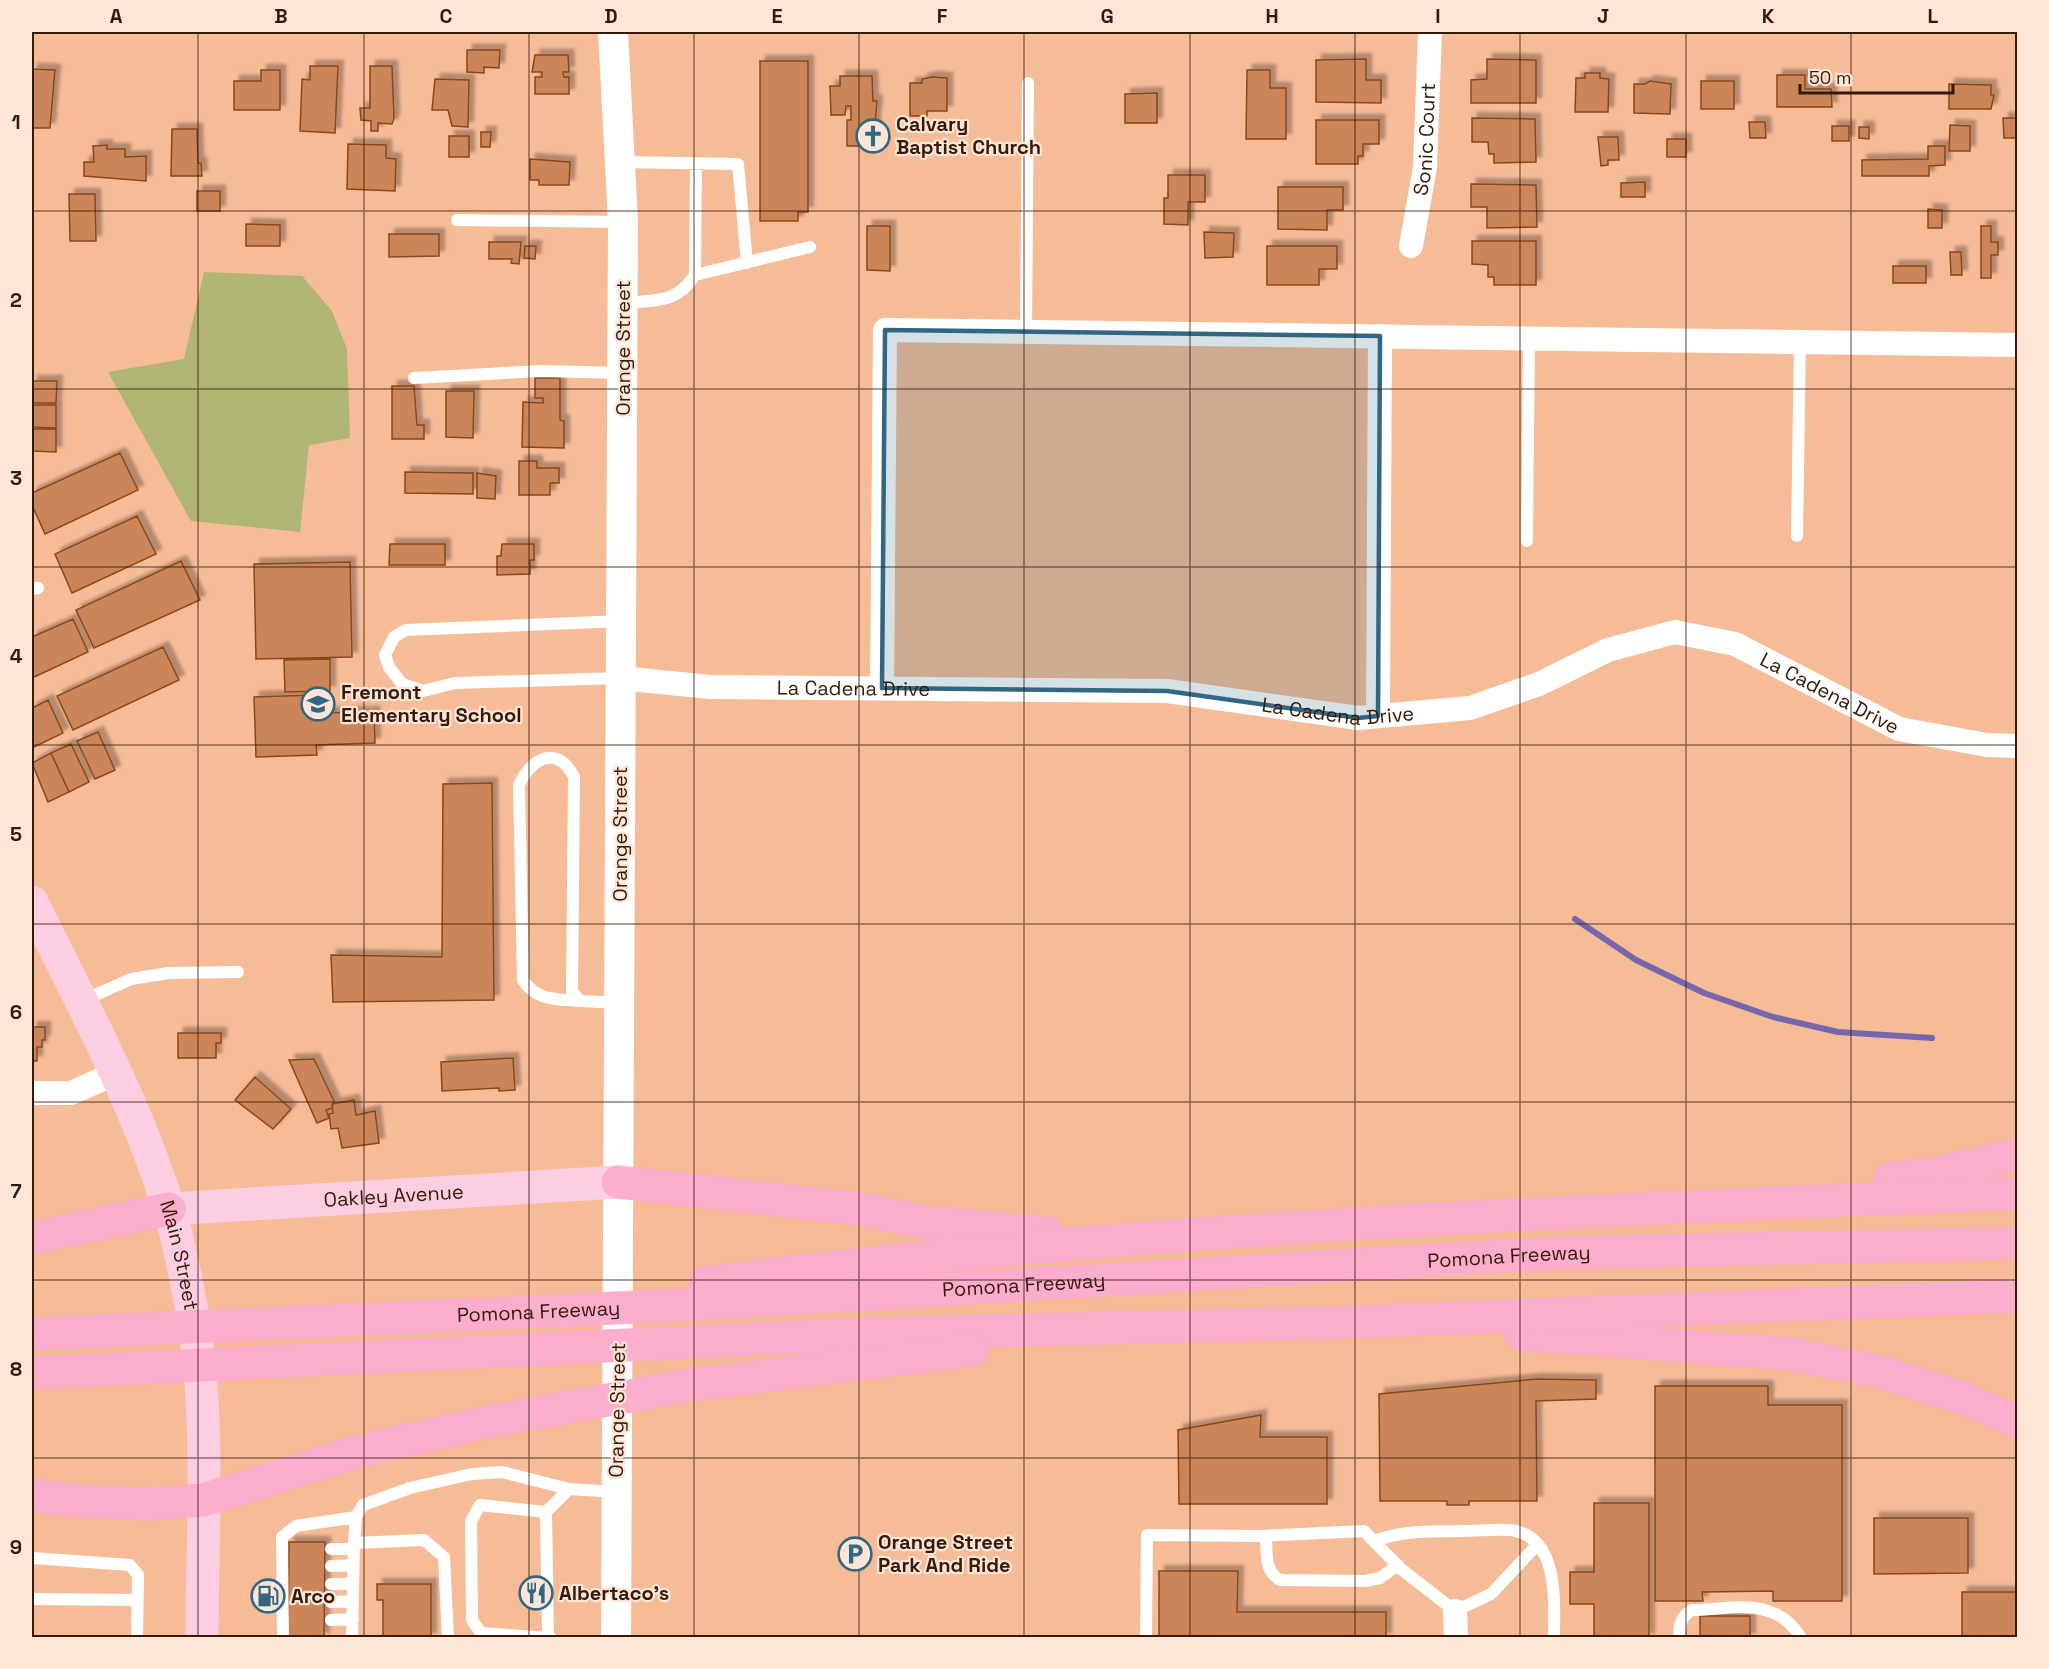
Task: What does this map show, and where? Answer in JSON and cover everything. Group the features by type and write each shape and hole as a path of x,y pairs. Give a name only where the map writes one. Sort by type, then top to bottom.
{"highway":[{"path":"1633,1209 1928,1175 2018,1154"},
{"path":"618,1182 867,1210 924,1222 1067,1234 1228,1232"},
{"path":"456,1317 822,1268 1228,1232 1633,1209 2018,1193"},
{"path":"32,1238 169,1209"},
{"name":"Pomona Freeway","path":"32,1335 456,1317 1556,1253 2018,1243"},
{"name":"Pomona Freeway","path":"32,1373 861,1334 1355,1322 2018,1296"},
{"path":"1355,1322 1791,1354 1881,1372 1968,1400 2018,1422"},
{"path":"32,1495 77,1501 150,1504 203,1500 360,1451 492,1421 691,1385 875,1361 1198,1326"}],"main road":[{"name":"Main Street","path":"32,902 116,1073 169,1209 178,1245 191,1307 199,1362 203,1500 202,1638"},
{"name":"Oakley Avenue","path":"169,1209 618,1182"}],"street":[{"name":"Orange Street","path":"613,32 623,222 616,1638"},
{"name":"Sonic Court","path":"1411,246 1425,167 1430,32"},
{"path":"882,688 885,330 2018,345"},
{"path":"1378,716 1380,336"},
{"name":"La Cadena Drive","path":"620,678 710,687 1167,691 1358,718 1470,708 1539,684 1608,650 1676,632 1735,644 1899,729 1988,745 2018,746"},
{"path":"32,1093 71,1093 116,1073"},
{"path":"1455,1611 1456,1638"}],"lane":[{"path":"1026,332 1028,83"},
{"path":"621,162 738,164 747,263"},
{"path":"623,303 674,297 686,290 695,275 696,164"},
{"path":"458,220 623,222"},
{"path":"695,275 810,247"},
{"path":"1527,541 1529,338"},
{"path":"1797,536 1800,342"},
{"path":"414,378 540,371 623,373"},
{"path":"620,678 455,683 423,691 402,684 388,667 385,654 394,637 406,630 621,621"},
{"path":"580,1001 572,991 574,777 567,764 556,757 539,760 526,770 519,785 523,980 530,991 543,998 580,1001 619,1003"},
{"path":"81,1001 131,979 169,973 238,972"},
{"path":"352,1638 356,1517 363,1506 410,1488 472,1474 501,1472 569,1489 616,1492"},
{"path":"546,1512 480,1505 471,1521 472,1620 481,1633 550,1637 546,1512 569,1489"},
{"path":"283,1638 285,1550 282,1537 297,1526 356,1517"},
{"path":"1374,1541 1396,1533 1512,1530 1532,1540 1548,1559 1554,1586 1554,1638"},
{"path":"1146,1638 1148,1535 1266,1536 1365,1531 1398,1565 1455,1611 1491,1594 1537,1545"},
{"path":"1266,1536 1268,1568 1272,1576 1280,1580 1365,1581 1380,1578 1398,1565"},
{"path":"331,1549 424,1540 437,1549 444,1557 448,1638"},
{"path":"32,1558 130,1565 138,1575 137,1638"},
{"path":"331,1566 353,1565"},
{"path":"331,1584 353,1584"},
{"path":"32,1599 138,1600"},
{"path":"331,1602 353,1601"},
{"path":"1679,1638 1679,1627 1685,1614 1692,1610 1763,1607 1793,1623 1801,1638"},
{"path":"331,1620 353,1619"}],"highlighted area":[{"path":"885,330 1380,336 1378,716 1358,718 1167,691 882,688"}],"green space":[{"path":"204,272 302,276 332,311 347,349 350,438 309,445 300,532 191,521 108,372 184,359"}],"building":[{"path":"467,50 500,50 499,68 484,67 484,73 467,72"},
{"path":"535,55 568,55 569,72 563,72 564,77 569,77 569,94 535,94 535,77 542,77 542,72 532,72"},
{"path":"1366,59 1366,80 1381,80 1381,103 1316,102 1316,60"},
{"path":"1487,59 1536,60 1536,103 1471,103 1471,80 1487,79"},
{"path":"760,61 808,61 808,212 798,212 798,221 760,221"},
{"path":"310,66 338,66 335,133 300,131 302,79 310,80"},
{"path":"370,66 392,66 394,118 392,124 378,123 378,131 371,131 371,121 361,120 360,108 370,108"},
{"path":"32,69 55,70 50,128 32,128"},
{"path":"261,70 280,70 280,110 234,110 234,81 261,81"},
{"path":"1247,70 1270,70 1270,88 1286,88 1286,139 1246,139"},
{"path":"1585,73 1600,73 1600,78 1609,79 1608,112 1575,112 1576,78 1585,78"},
{"path":"1777,75 1805,75 1805,89 1831,89 1832,107 1777,107"},
{"path":"840,76 872,76 873,101 877,101 873,146 847,146 847,120 851,120 851,106 846,106 845,115 831,115 830,86 840,86"},
{"path":"947,78 947,111 927,111 927,116 910,116 910,83 922,83 922,79"},
{"path":"435,79 469,80 468,127 452,126 448,110 432,110"},
{"path":"1650,81 1671,84 1670,114 1634,113 1634,84 1645,84"},
{"path":"1701,81 1734,81 1734,109 1701,109"},
{"path":"1949,84 1991,85 1991,95 1994,95 1991,109 1949,109"},
{"path":"1157,93 1157,123 1125,123 1125,94"},
{"path":"1472,118 1535,119 1536,162 1494,163 1494,154 1489,154 1488,142 1472,142"},
{"path":"2003,118 2018,118 2018,138 2004,138"},
{"path":"1316,120 1379,120 1379,144 1363,144 1363,156 1358,156 1358,164 1316,164"},
{"path":"1749,122 1765,122 1766,138 1750,138"},
{"path":"1950,125 1970,126 1970,151 1949,151"},
{"path":"1832,126 1849,126 1849,141 1832,141"},
{"path":"1859,127 1869,127 1869,139 1859,138"},
{"path":"172,129 197,129 198,163 201,163 202,176 171,176"},
{"path":"481,132 491,132 490,147 481,147"},
{"path":"449,136 469,136 469,157 449,157"},
{"path":"1598,137 1618,137 1619,160 1608,160 1608,165 1601,166"},
{"path":"1667,139 1686,139 1686,157 1667,157"},
{"path":"348,144 386,145 386,158 396,159 395,191 347,189"},
{"path":"107,145 107,149 125,149 125,157 146,156 146,181 84,176 84,162 94,162 93,146"},
{"path":"1928,146 1945,146 1945,165 1929,166 1929,176 1862,176 1862,160 1928,159"},
{"path":"530,159 570,162 569,185 539,185 539,180 530,180"},
{"path":"1168,175 1205,175 1205,202 1188,202 1188,225 1164,224 1164,198 1168,198"},
{"path":"1645,182 1645,197 1621,197 1621,183"},
{"path":"1471,184 1536,185 1537,227 1487,228 1487,207 1471,207"},
{"path":"1278,187 1343,187 1343,210 1327,210 1327,230 1278,229"},
{"path":"197,191 220,191 220,211 197,211"},
{"path":"69,194 95,194 96,241 70,241"},
{"path":"1928,209 1942,210 1942,228 1928,228"},
{"path":"246,224 280,225 280,246 246,246"},
{"path":"867,226 890,226 890,271 867,270"},
{"path":"1981,226 1991,226 1991,242 1998,242 1998,255 1991,255 1991,278 1981,278"},
{"path":"1204,232 1234,233 1233,257 1205,258"},
{"path":"389,234 439,234 439,256 389,257"},
{"path":"1472,241 1536,241 1536,285 1494,285 1494,277 1488,277 1488,265 1472,264"},
{"path":"489,242 521,242 519,264 511,263 512,259 489,259"},
{"path":"525,246 536,246 535,259 524,258"},
{"path":"1267,246 1337,246 1337,269 1319,269 1319,285 1267,285"},
{"path":"1950,252 1961,252 1962,275 1951,275"},
{"path":"1893,266 1926,266 1926,283 1893,283"},
{"path":"535,378 560,378 560,420 564,421 564,448 522,447 523,402 543,403 543,398 535,398"},
{"path":"32,381 57,381 56,403 32,403"},
{"path":"392,386 414,386 417,425 424,425 424,439 392,439"},
{"path":"446,391 474,391 473,438 446,437"},
{"path":"32,405 56,405 56,428 32,427"},
{"path":"32,429 56,429 56,452 32,451"},
{"path":"120,453 138,490 45,534 32,505 32,493"},
{"path":"519,461 537,461 537,468 559,468 559,483 550,483 550,495 519,495"},
{"path":"405,472 473,473 473,494 405,493"},
{"path":"477,473 496,476 495,499 477,498"},
{"path":"137,516 156,554 72,593 55,554"},
{"path":"390,544 445,544 445,565 389,565"},
{"path":"502,544 534,544 534,560 530,560 530,574 497,575 497,556 501,556"},
{"path":"181,561 200,600 94,648 76,610"},
{"path":"350,562 352,657 256,659 254,564"},
{"path":"73,619 88,652 32,678 32,637"},
{"path":"163,647 179,680 73,730 57,696"},
{"name":"Fremont Elementary School","path":"330,659 330,691 285,692 284,660"},
{"path":"315,695 316,713 374,712 375,743 316,745 317,755 256,757 254,697"},
{"path":"48,700 63,733 32,748 32,708"},
{"path":"98,732 115,770 95,779 77,741"},
{"path":"71,744 89,782 69,792 51,753"},
{"path":"51,753 69,792 48,802 32,763"},
{"path":"492,783 494,1000 333,1002 331,955 442,957 443,784"},
{"path":"32,1027 45,1027 45,1040 42,1040 42,1047 37,1047 37,1061 32,1061"},
{"path":"178,1033 221,1033 221,1043 216,1043 216,1058 178,1058"},
{"path":"513,1058 515,1090 499,1091 499,1088 442,1091 441,1062"},
{"path":"314,1059 334,1101 332,1108 326,1110 329,1118 317,1123 289,1060"},
{"path":"255,1077 291,1109 273,1129 235,1100"},
{"path":"354,1100 356,1115 375,1111 379,1143 342,1148 338,1128 331,1129 329,1114 333,1113 332,1104"},
{"path":"1537,1379 1596,1380 1596,1399 1536,1401 1537,1501 1469,1501 1469,1505 1447,1505 1447,1501 1380,1501 1379,1394"},
{"path":"1655,1386 1768,1386 1768,1405 1842,1405 1842,1601 1773,1601 1773,1591 1702,1592 1703,1601 1655,1601"},
{"path":"1261,1415 1260,1437 1327,1437 1327,1504 1179,1504 1178,1430"},
{"path":"1594,1503 1649,1503 1649,1638 1594,1638 1594,1604 1570,1604 1570,1572 1594,1572"},
{"path":"1874,1518 1968,1518 1968,1573 1874,1574"},
{"path":"289,1542 325,1542 324,1638 288,1638"},
{"path":"1159,1571 1238,1571 1237,1612 1386,1612 1386,1638 1159,1638"},
{"path":"377,1584 431,1584 431,1638 383,1638 383,1600 377,1600"},
{"path":"1962,1592 2018,1592 2018,1638 1962,1638"},
{"path":"1700,1616 1750,1616 1750,1638 1700,1638"}],"waterway":[{"path":"1575,919 1636,960 1704,993 1773,1017 1838,1032 1932,1038"}],"place":[{"name":"Calvary Baptist Church","path":"873,136"},
{"name":"Fremont Elementary School","path":"318,704"},
{"name":"Orange Street Park And Ride","path":"855,1554"},
{"name":"Albertaco's","path":"536,1593"},
{"name":"Arco","path":"268,1596"}]}
